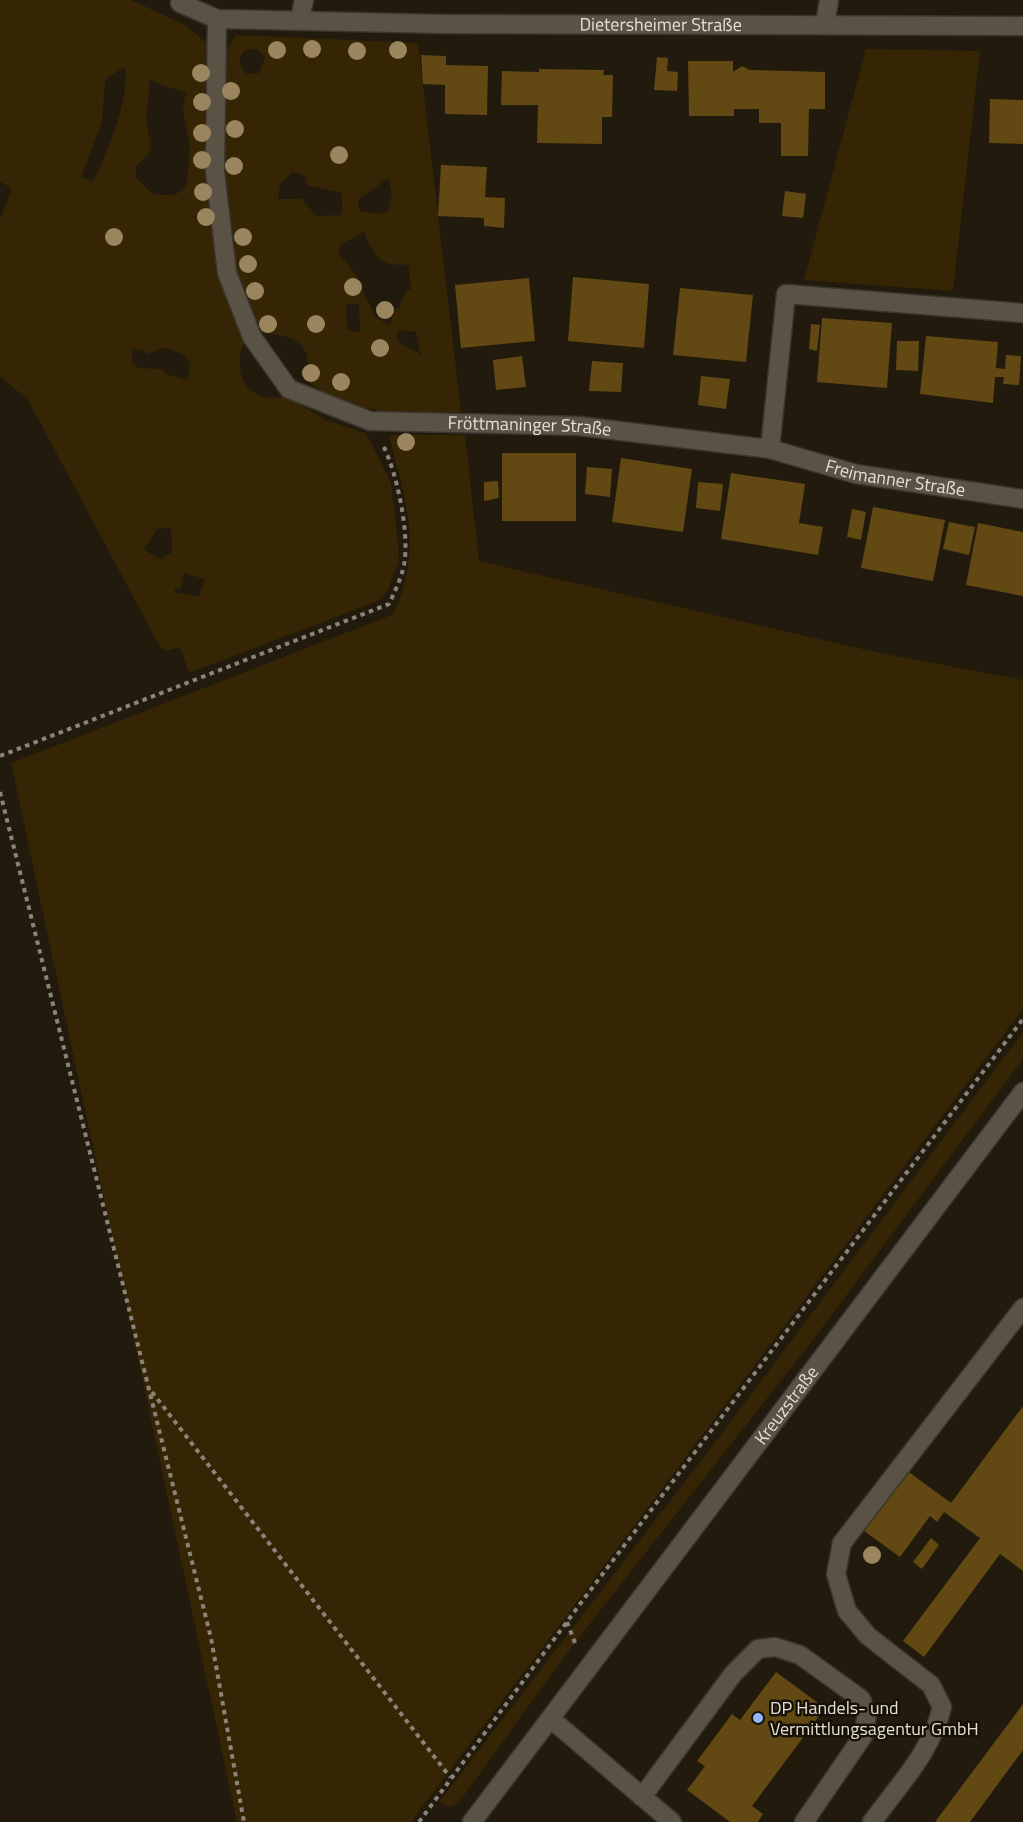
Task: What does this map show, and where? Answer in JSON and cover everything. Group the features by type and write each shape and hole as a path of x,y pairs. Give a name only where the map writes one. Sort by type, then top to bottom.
{"street":[{"path":"300,19 304,0"},
{"path":"825,24 829,0"},
{"name":"Dietersheimer Straße","path":"180,3 217,19 300,19 441,24 1023,26"},
{"name":"Fröttmaninger Straße","path":"217,19 215,172 227,273 252,337 290,389 370,421 579,426 770,449"},
{"path":"770,449 786,294 1023,313"},
{"name":"Freimanner Straße","path":"770,449 856,474 1023,500"},
{"name":"Kreuzstraße","path":"472,1822 1023,1092"},
{"path":"872,1822 927,1746 938,1725 942,1707 930,1685 868,1636 847,1611 836,1574 842,1543 1023,1308"},
{"path":"642,1797 733,1674 758,1649 775,1647 800,1655 861,1699 867,1715 863,1736 804,1822"},
{"path":"551,1719 672,1822"}],"path":[{"path":"0,756 389,604 404,563 405,546 396,482 388,455 370,421"},
{"path":"0,792 211,1638 244,1822"},
{"path":"419,1822 450,1777 1023,1019"},
{"path":"150,1390 450,1777"}],"shaded area":[{"path":"0,0 131,0 183,24 211,46 206,81 207,157 211,195 225,271 244,342 240,366 242,376 246,385 253,392 273,398 286,396 326,420 365,433 368,437 391,483 399,560 388,591 378,601 189,673 180,647 165,651 159,645 28,400 0,376 0,219 12,189 0,181","holes":["125,67 126,80 121,109 111,141 93,182 81,177 102,122 105,82 108,77","150,79 160,85 186,92 183,110 190,146 187,184 182,191 173,195 153,194 136,178 136,166 149,153 151,145 146,120","164,348 182,355 191,364 187,380 168,375 162,369 139,368 132,363 132,349 144,350 147,354","171,528 172,552 161,559 144,550 157,529","184,573 205,579 199,597 174,592 176,588 180,589"]},
{"path":"236,35 418,43 461,412 387,412 342,403 312,385 306,353 297,341 283,336 259,333 235,272 223,175 226,51","holes":["256,49 265,57 259,73 247,74 242,69 239,59 245,50","292,172 305,176 307,185 342,193 342,215 317,216 301,199 278,199 280,184","388,178 392,194 388,211 380,214 361,211 358,206 359,199","365,231 370,246 381,260 390,264 409,266 411,290 406,291 388,325 375,316 354,272 339,254 340,245","359,304 360,331 354,332 347,329 346,305","400,330 416,332 421,355 398,341 397,334"]},
{"path":"866,49 980,51 953,291 804,280"},
{"path":"389,435 465,435 479,561 880,653 1023,680 1023,1009 411,1822 237,1822 11,763 394,614 403,589 410,545 406,504"},
{"path":"1023,1032 1023,1059 813,1340 570,1649 465,1794 453,1806 445,1806 440,1801 726,1428"}],"building":[{"path":"421,55 446,56 446,65 488,66 487,115 445,114 445,85 423,84"},
{"path":"657,57 668,58 667,71 678,72 677,91 654,90"},
{"path":"688,61 733,61 733,72 742,66 750,70 825,72 825,109 809,109 808,156 781,156 781,123 759,123 759,109 734,109 734,116 689,116"},
{"path":"539,69 604,70 603,75 613,75 612,117 602,117 602,144 537,143 538,105 501,105 502,71 539,72"},
{"path":"990,99 1023,100 1023,144 989,143"},
{"path":"441,165 487,167 485,197 505,198 504,228 484,226 484,218 438,216"},
{"path":"785,191 806,194 803,218 782,216"},
{"path":"573,277 649,284 644,348 568,341"},
{"path":"529,278 535,341 461,348 455,285"},
{"path":"680,288 753,295 746,362 673,355"},
{"path":"822,318 892,323 887,388 817,382"},
{"path":"811,324 820,325 817,351 809,349"},
{"path":"926,336 998,342 996,368 1005,369 1006,355 1021,356 1019,385 1003,384 1004,377 995,377 993,403 920,394"},
{"path":"897,341 919,341 918,371 896,370"},
{"path":"522,356 526,387 496,390 493,360"},
{"path":"592,361 623,363 621,392 589,391"},
{"path":"701,376 730,379 726,409 698,405"},
{"path":"502,453 576,453 576,521 502,521"},
{"path":"621,458 692,469 683,532 612,522"},
{"path":"587,467 612,469 610,497 585,494"},
{"path":"731,473 805,484 799,523 823,527 818,555 721,539"},
{"path":"498,481 499,498 484,501 484,482"},
{"path":"698,482 723,484 720,511 696,508"},
{"path":"873,507 945,520 933,581 861,568"},
{"path":"852,509 866,512 861,540 847,537"},
{"path":"949,522 975,527 969,555 943,549"},
{"path":"978,523 1023,532 1023,596 966,585"},
{"path":"1023,1406 1023,1571 1000,1554 924,1657 903,1641 980,1538 944,1512 937,1522 930,1516 900,1557 864,1531 909,1472 951,1503"},
{"path":"931,1538 939,1545 922,1569 913,1562"},
{"path":"776,1672 825,1708 752,1806 763,1814 758,1822 730,1822 687,1790 705,1766 697,1761 732,1714 740,1720"},
{"path":"1023,1704 1023,1750 970,1822 935,1822"}],"place":[{"name":"DP Handels- und Vermittlungsagentur GmbH","path":"758,1718"}]}
